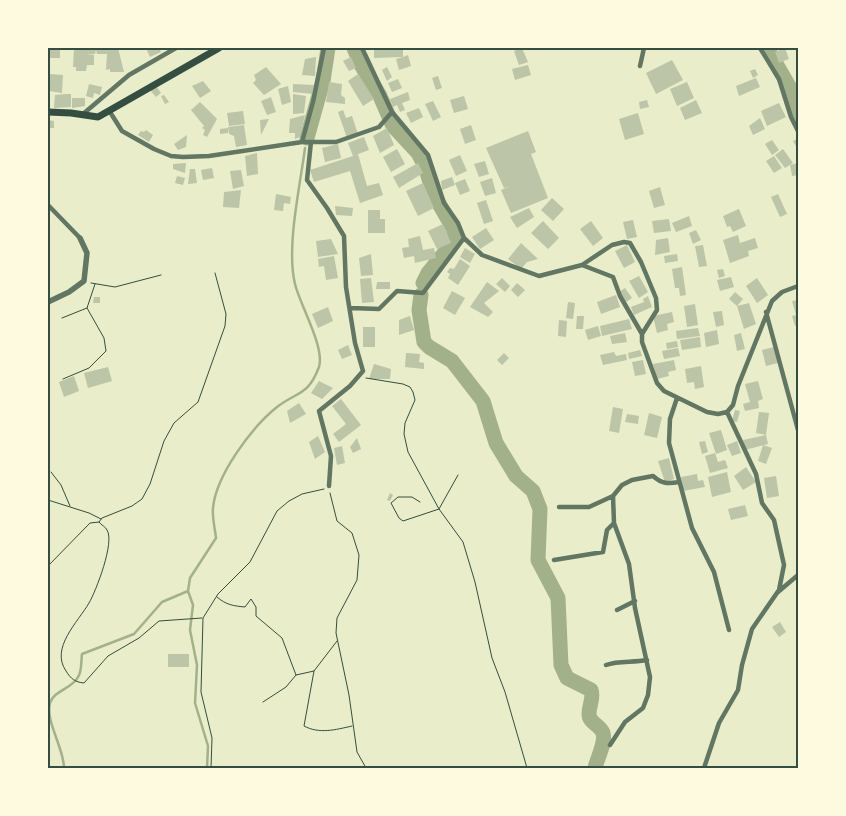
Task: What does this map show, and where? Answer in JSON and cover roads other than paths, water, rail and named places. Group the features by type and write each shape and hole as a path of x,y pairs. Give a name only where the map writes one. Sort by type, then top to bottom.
{"main road":[{"path":"48,112 98,117 110,112 219,48"}],"street":[{"path":"83,114 129,75 176,48"},
{"path":"302,142 313,102 324,48"},
{"path":"362,48 391,113 428,155 444,203 458,222 464,238 482,255 538,276 582,265 612,245 624,242 630,243 641,262 656,298 657,310 642,334"},
{"path":"640,66 644,48"},
{"path":"760,48 779,79 791,117 798,131"},
{"path":"110,112 122,131 171,156 209,156 302,142 336,142 379,127 391,113"},
{"path":"311,142 307,180 344,236 346,287 363,371 361,376 319,411 331,456 329,486"},
{"path":"48,205 80,238 87,253 84,281 69,292 48,302"},
{"path":"351,308 379,308 397,291 423,293 464,238"},
{"path":"582,265 613,277 620,296 642,334 642,342 657,383 664,392 707,412 718,414 727,412 734,405 738,386 772,301 782,292 798,286"},
{"path":"766,312 798,430"},
{"path":"677,398 670,418 669,443 692,528 714,572 729,630"},
{"path":"727,412 756,474 762,502 774,520 782,545 784,565 778,592"},
{"path":"559,507 589,507 613,496 622,485 632,480 653,476 659,482 668,484 679,482"},
{"path":"610,745 625,722 643,708 648,695 650,677 629,564 614,523 613,496"},
{"path":"554,560 603,552 607,530 614,523"},
{"path":"704,768 719,723 738,690 742,665 752,629 778,592 798,576"},
{"path":"617,610 635,601"},
{"path":"606,665 615,662 632,663 647,660"}],"waterway":[{"path":"307,138 323,81 328,48"},
{"path":"354,48 360,63 380,96 393,126 418,153 425,166 434,195 453,228 455,236 451,245 428,273 423,283"},
{"path":"767,48 790,88 798,117"},
{"path":"207,768 208,746 195,703 197,665 190,630 193,605 188,591 190,578 216,538 213,508 221,481 228,467 247,439 267,416 284,402 302,392 311,383 319,367 320,359 315,337 295,284 293,269 293,235 305,148"},
{"path":"421,295 419,310 424,342 452,361 483,401 496,443 516,476 533,491 540,509 538,560 558,598 561,665 567,678 591,690 589,717 600,728 604,737 595,768"},
{"path":"64,768 50,718 50,703 55,695 72,684 78,677 81,669 82,654 134,634 162,602 188,591"}]}
